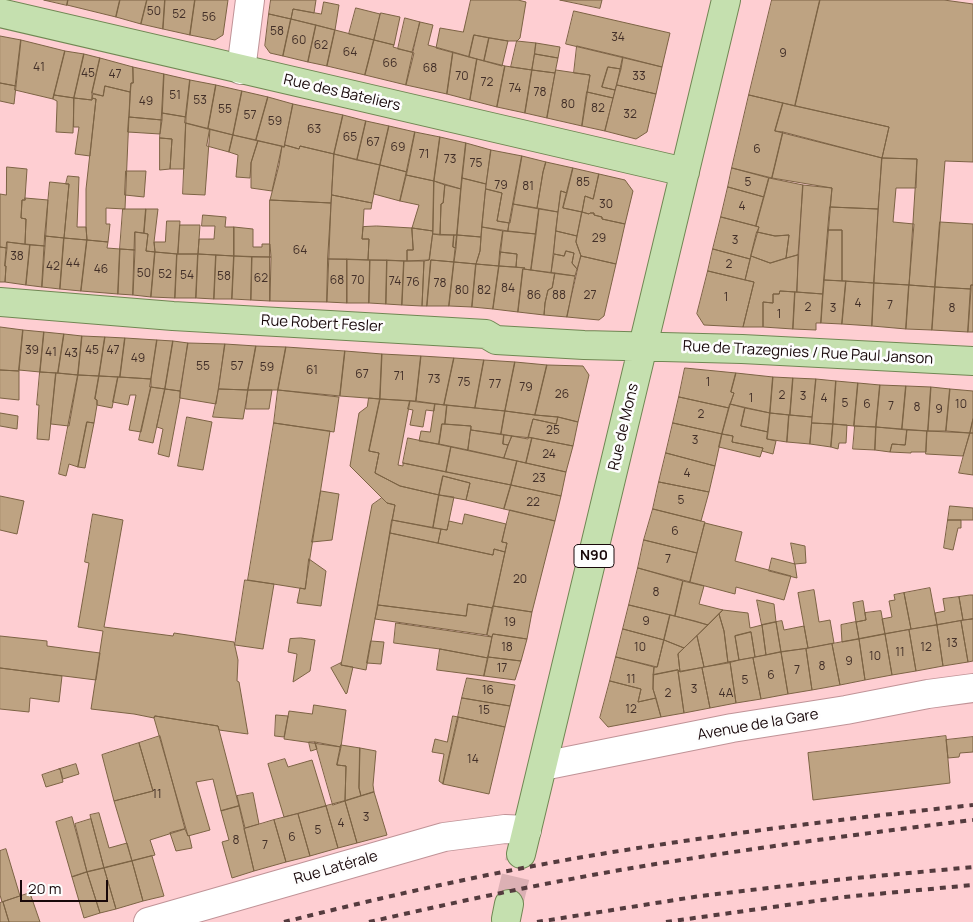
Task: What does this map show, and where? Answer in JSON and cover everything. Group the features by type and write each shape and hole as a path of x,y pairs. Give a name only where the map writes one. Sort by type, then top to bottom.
{"main road":[{"name":"Rue de Mons","path":"524,842 726,0"},
{"name":"Rue des Bateliers","path":"0,13 685,172"},
{"name":"Rue Robert Fesler","path":"0,302 173,316 486,334 496,340 643,346"},
{"name":"Rue de Trazegnies / Rue Paul Janson","path":"643,346 973,361"}],"street":[{"path":"241,70 250,0"},
{"name":"Avenue de la Gare","path":"543,766 732,728 973,688"},
{"name":"Rue Latérale","path":"148,922 444,837 504,829 524,842"}],"building":[{"path":"44,0 68,0 67,5"},
{"path":"68,0 120,0 116,17 67,5"},
{"path":"120,0 147,0 141,24 116,17"},
{"path":"147,0 165,0 163,29 141,24"},
{"path":"165,0 195,0 190,35 163,29"},
{"path":"195,0 228,0 223,35 215,40 190,35"},
{"path":"271,0 316,0 314,13 293,9 291,19 269,14"},
{"path":"471,0 518,0 526,2 520,38 517,41 508,41 474,35 469,57 436,48 440,28 463,32"},
{"path":"560,0 602,0 600,8"},
{"path":"772,0 820,0 795,106 749,95"},
{"path":"820,0 944,0 973,4 973,162 945,161 935,287 909,285 917,159 882,158 889,127 795,106"},
{"path":"324,2 339,5 335,30 291,19 293,9 321,14"},
{"path":"356,8 380,14 374,40 349,34"},
{"path":"574,11 670,33 662,67 566,44"},
{"path":"381,13 400,17 394,45 374,40"},
{"path":"269,14 291,19 283,56 270,53 265,46"},
{"path":"405,18 420,22 412,52 398,49"},
{"path":"291,19 316,25 308,62 283,56"},
{"path":"420,22 433,25 428,45 453,52 447,94 406,85"},
{"path":"316,25 335,30 327,66 308,62"},
{"path":"335,30 374,40 365,75 327,66"},
{"path":"474,35 489,38 484,61 469,57"},
{"path":"0,36 21,40 16,86 0,83"},
{"path":"489,38 508,41 502,66 484,61"},
{"path":"21,40 65,51 53,99 15,90"},
{"path":"374,40 414,53 406,85 365,75"},
{"path":"517,41 536,43 532,70 511,67"},
{"path":"536,43 560,47 558,58 535,54"},
{"path":"577,46 623,57 621,69 608,67 602,87 615,90 613,98 587,92 590,75 574,73"},
{"path":"65,51 84,54 74,98 54,95"},
{"path":"453,52 477,59 470,100 447,94"},
{"path":"84,54 100,58 92,100 74,98"},
{"path":"535,54 558,58 555,73 532,70"},
{"path":"623,57 662,67 656,94 617,85"},
{"path":"100,58 133,67 133,83 131,83 130,92 105,86 103,96 92,93"},
{"path":"477,59 505,66 497,107 470,100"},
{"path":"505,66 532,70 525,113 497,107"},
{"path":"133,67 164,74 162,120 129,117"},
{"path":"608,67 621,69 615,90 602,87"},
{"path":"532,70 555,73 547,118 525,113"},
{"path":"556,70 590,75 582,126 547,118"},
{"path":"164,74 190,80 186,117 162,113"},
{"path":"190,80 216,85 208,129 185,123"},
{"path":"0,83 16,86 14,104 0,101"},
{"path":"216,85 242,91 233,135 208,129"},
{"path":"617,85 656,94 647,132 636,139 605,131"},
{"path":"105,86 130,92 125,209 106,208 106,224 110,224 108,242 87,240 86,227 86,189 96,99 92,98 93,94 103,96"},
{"path":"242,91 268,97 256,140 233,135"},
{"path":"587,92 613,98 605,131 582,126"},
{"path":"54,95 74,98 73,133 56,132 57,101 53,99"},
{"path":"749,95 783,103 775,131 783,132 772,178 732,168"},
{"path":"268,97 293,104 284,147 256,140"},
{"path":"74,98 96,99 90,156 75,154 79,127 74,127"},
{"path":"783,103 889,127 882,158 775,131"},
{"path":"293,104 343,115 334,154 300,146 299,149 285,145"},
{"path":"162,113 186,117 184,169 170,169 172,139 160,138"},
{"path":"343,115 366,121 357,160 334,154"},
{"path":"129,117 162,120 160,134 128,132"},
{"path":"366,121 389,126 380,165 357,160"},
{"path":"186,123 210,129 205,195 183,194"},
{"path":"389,126 415,132 407,172 380,165"},
{"path":"210,129 233,135 229,152 207,146"},
{"path":"415,132 440,137 434,181 406,175"},
{"path":"783,132 882,158 878,209 830,207 832,188 772,178"},
{"path":"233,135 258,141 251,163 250,178 236,177 238,155 229,152"},
{"path":"440,137 466,143 461,189 434,181"},
{"path":"160,138 172,139 170,169 160,170"},
{"path":"258,141 282,146 272,191 251,188 251,163"},
{"path":"466,143 491,150 486,184 462,178"},
{"path":"285,145 299,149 300,146 334,154 331,203 270,200 282,146 284,147"},
{"path":"491,150 522,156 510,223 497,221 502,193 486,189"},
{"path":"334,154 380,165 372,203 332,195"},
{"path":"522,156 546,162 537,208 513,204"},
{"path":"882,158 917,159 916,188 896,188 893,222 914,224 909,285 874,283"},
{"path":"546,162 573,168 567,193 561,191 558,212 537,208"},
{"path":"380,165 407,172 400,201 374,194"},
{"path":"7,167 27,169 25,200 22,200 21,218 26,219 25,244 7,242 7,248 0,247 0,194 6,195"},
{"path":"573,168 599,174 593,199 585,196 582,212 563,208"},
{"path":"732,168 769,178 764,197 728,187"},
{"path":"126,171 146,171 144,197 125,195"},
{"path":"599,174 625,180 633,191 625,224 602,219 602,217 594,215 594,213 582,212 585,196 593,199"},
{"path":"406,175 434,181 433,231 412,228 419,205 400,201"},
{"path":"68,176 79,177 77,227 86,227 87,240 64,238 69,184 66,184"},
{"path":"462,178 486,184 481,237 457,235"},
{"path":"769,178 803,185 798,255 786,258 789,235 775,236 757,232 759,227 756,226"},
{"path":"434,181 445,185 443,203 441,204 440,235 433,234"},
{"path":"50,182 69,184 64,238 45,236"},
{"path":"445,185 461,189 457,235 440,235 441,204 443,203"},
{"path":"803,185 832,188 823,294 797,292"},
{"path":"728,187 764,197 756,226 721,217"},
{"path":"486,189 502,193 497,221 509,223 508,231 482,227"},
{"path":"561,191 567,193 563,208 582,212 577,236 556,231"},
{"path":"332,195 372,203 371,209 364,209 362,239 369,239 368,260 328,259"},
{"path":"25,198 48,200 45,246 25,244 26,219 21,218 22,200 25,200"},
{"path":"270,200 331,203 327,302 270,301"},
{"path":"513,204 539,209 536,234 508,231"},
{"path":"830,207 878,209 874,283 842,281 842,230 828,230"},
{"path":"123,209 146,209 144,233 135,232 135,250 120,249"},
{"path":"146,209 158,209 154,242 155,252 146,251 148,234 144,233"},
{"path":"539,209 558,212 551,273 531,270"},
{"path":"582,212 594,213 594,215 602,217 602,219 625,224 616,264 581,256 576,242"},
{"path":"203,215 226,217 225,227 234,227 234,256 198,254 199,239 214,239 215,226 202,226"},
{"path":"721,217 759,227 750,259 713,249"},
{"path":"167,221 180,221 178,254 155,252 154,242 165,242"},
{"path":"940,222 973,224 973,285 971,285 971,289 935,287"},
{"path":"180,225 200,225 198,254 178,254"},
{"path":"234,227 253,229 253,247 262,247 262,244 270,244 271,257 234,256"},
{"path":"363,227 412,228 413,250 407,250 407,261 368,260 369,239 362,239"},
{"path":"482,227 503,231 499,266 476,264 480,251"},
{"path":"412,228 433,231 429,260 407,261 407,250 413,250"},
{"path":"828,230 842,230 842,281 824,280"},
{"path":"503,231 536,234 531,270 516,267 517,254 500,252"},
{"path":"556,231 577,236 576,242 581,256 577,269 572,263 574,253 566,251 564,256 554,254"},
{"path":"135,232 148,234 146,251 155,252 151,297 133,295"},
{"path":"757,232 775,236 789,235 786,258 770,263 751,256"},
{"path":"433,234 454,235 453,247 456,248 454,262 431,260 427,306 422,306 424,261 429,260"},
{"path":"454,235 457,235 456,248 453,247"},
{"path":"457,235 481,237 480,251 476,264 454,262"},
{"path":"45,236 64,238 60,289 42,287"},
{"path":"64,238 87,240 81,291 60,289"},
{"path":"87,240 108,242 107,248 120,249 118,294 81,291"},
{"path":"7,242 30,245 26,285 5,282"},
{"path":"30,245 45,246 42,287 26,285"},
{"path":"0,247 7,248 5,282 0,282"},
{"path":"120,249 135,250 133,295 118,294"},
{"path":"713,249 750,259 745,280 708,271"},
{"path":"566,251 574,253 572,263 577,269 575,276 551,273 554,254 564,256"},
{"path":"155,252 177,254 175,298 151,297"},
{"path":"500,252 517,254 516,267 499,266"},
{"path":"177,254 198,254 196,298 175,298"},
{"path":"198,254 216,255 214,299 196,298"},
{"path":"216,255 234,256 232,299 214,299"},
{"path":"798,255 797,292 780,291 779,294 773,294 773,303 763,302 763,327 743,327 754,282 745,280 751,256 770,263"},
{"path":"234,256 252,257 251,300 232,299"},
{"path":"581,256 616,264 604,316 599,320 567,317"},
{"path":"252,257 271,257 270,301 251,300"},
{"path":"328,259 347,259 347,303 327,302"},
{"path":"347,259 370,260 369,303 347,303"},
{"path":"370,260 387,260 386,304 369,303"},
{"path":"387,260 404,261 402,305 386,304"},
{"path":"431,260 454,262 449,306 427,306"},
{"path":"404,261 424,261 422,306 402,305"},
{"path":"454,262 476,264 472,307 449,306"},
{"path":"476,264 499,266 493,309 472,307"},
{"path":"499,266 525,268 523,269 518,312 493,309"},
{"path":"523,269 555,273 552,288 548,290 544,315 518,312"},
{"path":"708,271 754,282 743,327 704,325 697,314"},
{"path":"555,273 575,276 567,317 544,315 548,290 552,288"},
{"path":"824,280 846,281 842,324 821,323"},
{"path":"846,281 874,283 872,326 842,324"},
{"path":"874,283 909,285 906,329 872,326"},
{"path":"909,285 935,287 932,330 906,329"},
{"path":"971,285 973,285 973,332 968,332"},
{"path":"935,287 971,289 968,332 932,330"},
{"path":"780,291 795,292 793,329 763,327 763,302 773,303 773,294 779,294"},
{"path":"795,292 823,294 821,323 816,323 816,330 793,329"},
{"path":"0,327 23,330 19,371 0,370"},
{"path":"23,330 44,332 40,372 19,370"},
{"path":"44,332 64,334 58,373 40,372"},
{"path":"64,334 82,336 78,375 58,373"},
{"path":"82,336 105,337 99,376 78,375"},
{"path":"105,337 125,338 120,377 99,376"},
{"path":"125,338 157,340 151,379 120,377"},
{"path":"157,340 173,341 165,389 150,387"},
{"path":"173,341 188,343 180,391 165,389"},
{"path":"188,343 225,344 216,404 180,398"},
{"path":"225,344 256,346 248,390 219,389"},
{"path":"256,346 286,347 278,390 248,390"},
{"path":"286,347 345,351 340,396 278,390"},
{"path":"345,351 382,354 380,399 340,396"},
{"path":"382,354 421,356 416,401 380,399"},
{"path":"421,356 454,358 444,405 416,401"},
{"path":"454,358 484,360 475,408 444,405"},
{"path":"484,360 515,362 505,411 475,408"},
{"path":"515,362 547,365 535,415 505,411"},
{"path":"547,365 583,366 589,375 578,422 558,417 535,415"},
{"path":"685,368 736,373 731,392 734,393 729,408 679,397"},
{"path":"0,370 19,371 19,400 0,398"},
{"path":"40,372 56,373 49,440 37,439 39,405 37,405"},
{"path":"56,373 78,375 69,426 51,424"},
{"path":"736,373 773,377 770,413 730,404 734,393 731,392"},
{"path":"78,375 99,376 95,399 97,400 97,405 94,423 87,422 78,467 69,464 66,476 59,474"},
{"path":"99,376 118,377 112,408 97,405 97,400 95,399"},
{"path":"118,377 151,379 141,432 129,430 136,395 130,395 128,405 113,402"},
{"path":"773,377 793,378 790,415 770,413"},
{"path":"793,378 816,379 812,417 790,415"},
{"path":"816,379 836,381 833,424 812,423"},
{"path":"836,381 858,383 854,426 833,424"},
{"path":"858,383 880,385 876,427 854,426"},
{"path":"880,385 906,386 902,429 876,427"},
{"path":"906,386 931,387 928,431 902,429"},
{"path":"151,387 165,389 153,443 139,440"},
{"path":"931,387 950,389 946,431 928,431"},
{"path":"165,389 180,391 169,457 158,454 163,429 157,427"},
{"path":"219,389 248,390 243,419 213,417"},
{"path":"950,389 973,391 973,419 970,433 946,431"},
{"path":"248,390 272,390 269,409 246,409"},
{"path":"278,390 339,397 334,432 274,423"},
{"path":"679,397 729,408 722,434 673,423"},
{"path":"369,398 380,399 369,451 379,453 375,473 400,486 439,495 433,528 392,520 395,505 387,503 350,466 359,413 367,407"},
{"path":"380,399 410,401 398,465 403,466 403,463 511,485 504,509 466,500 470,483 443,476 439,495 400,486 375,473 379,453 369,451"},
{"path":"410,401 435,404 434,411 426,410 423,427 410,425 413,410 408,409"},
{"path":"435,404 447,405 445,424 442,424 439,444 419,441 421,431 430,432"},
{"path":"730,404 745,408 741,426 768,432 767,439 776,441 773,454 762,451 763,448 732,442 733,436 722,434"},
{"path":"447,405 505,411 501,434 471,430 471,426 445,424"},
{"path":"745,408 770,413 768,432 741,426"},
{"path":"505,411 558,417 556,424 533,419 528,439 501,434"},
{"path":"0,413 18,416 17,429 0,426"},
{"path":"770,413 789,415 787,442 767,439"},
{"path":"789,415 812,417 810,444 787,442"},
{"path":"187,417 212,422 203,470 178,466"},
{"path":"558,417 578,422 573,446 528,437 533,419 556,424"},
{"path":"973,419 973,433 970,433"},
{"path":"87,422 94,423 85,468 78,467"},
{"path":"274,423 330,431 305,589 248,580"},
{"path":"673,423 722,434 715,466 666,453"},
{"path":"812,423 833,424 831,447 810,444"},
{"path":"442,424 471,426 468,450 439,444"},
{"path":"833,424 847,425 846,443 839,443 838,449 831,447"},
{"path":"855,426 876,427 875,450 853,449"},
{"path":"876,427 907,430 905,445 892,444 890,452 875,450"},
{"path":"471,430 504,435 503,444 508,445 504,458 468,450"},
{"path":"907,430 927,431 926,452 890,452 892,444 905,445"},
{"path":"927,431 970,433 963,456 926,454"},
{"path":"970,433 973,433 973,475 959,473"},
{"path":"722,434 733,436 732,442 763,448 760,457 719,447"},
{"path":"504,435 512,436 508,445 503,444"},
{"path":"512,436 532,438 526,463 504,458"},
{"path":"408,438 451,447 446,472 403,463"},
{"path":"532,438 573,446 566,472 526,463"},
{"path":"451,447 517,461 511,485 446,472"},
{"path":"666,453 715,466 709,492 659,482"},
{"path":"517,461 566,472 561,496 511,485"},
{"path":"443,476 470,483 466,500 439,495"},
{"path":"659,482 709,492 701,521 653,509"},
{"path":"511,485 561,496 555,521 504,509"},
{"path":"321,491 339,494 332,540 312,542"},
{"path":"439,495 454,497 447,530 433,528"},
{"path":"0,496 24,501 17,534 0,530"},
{"path":"382,498 387,503 395,505 366,670 341,665 372,505"},
{"path":"950,506 973,508 973,520 948,520"},
{"path":"653,509 705,522 697,553 644,540"},
{"path":"510,510 555,521 532,612 493,606 507,543 502,542"},
{"path":"93,514 123,520 104,627 173,636 174,633 234,642 238,660 237,681 239,682 248,734 219,730 218,726 155,716 154,718 91,709 103,631 78,627 89,563 85,562"},
{"path":"465,514 506,524 502,542 507,543 505,552 494,549 493,555 438,543 441,529 447,530 449,521 462,524"},
{"path":"392,520 441,529 438,543 390,533"},
{"path":"948,520 961,520 961,528 958,528 953,550 944,548"},
{"path":"705,523 742,532 735,561 791,576 784,600 736,587 735,594 690,582"},
{"path":"390,533 493,555 494,549 505,552 493,608 468,604 466,616 378,605"},
{"path":"644,540 697,553 690,582 638,568"},
{"path":"791,543 805,546 806,563 795,564"},
{"path":"772,558 795,564 797,578 769,571"},
{"path":"309,559 326,571 321,606 297,603 300,588 305,589"},
{"path":"638,568 683,581 675,616 629,605"},
{"path":"245,580 274,584 263,649 235,645"},
{"path":"683,581 704,586 699,604 723,610 708,625 675,616"},
{"path":"930,588 937,625 911,629 904,593"},
{"path":"814,590 819,622 830,620 834,643 808,648 798,593"},
{"path":"904,593 911,629 885,634 882,619 892,617 889,601 895,600 894,595"},
{"path":"973,595 973,619 963,620 959,597"},
{"path":"959,597 963,620 937,625 935,613 945,611 943,599"},
{"path":"757,600 774,604 776,622 762,625"},
{"path":"863,601 866,620 856,622 853,603"},
{"path":"468,604 493,608 487,635 375,619 378,605 466,616"},
{"path":"629,605 670,615 664,640 623,629"},
{"path":"493,606 532,612 527,639 493,634 492,637 487,635"},
{"path":"723,610 748,613 750,628 762,625 766,655 755,657 751,632 735,636 739,660 728,663 724,631 719,614"},
{"path":"881,611 885,634 859,639 856,622 866,620 865,613"},
{"path":"719,614 724,631 728,663 704,667 697,636"},
{"path":"670,615 708,625 684,648 664,640"},
{"path":"973,619 973,661 968,662 961,621"},
{"path":"782,621 784,630 804,626 808,648 781,652 776,622"},
{"path":"961,621 968,662 943,666 937,625"},
{"path":"776,622 781,652 766,655 762,625"},
{"path":"856,622 859,639 842,642 841,625"},
{"path":"396,623 492,637 488,658 394,643"},
{"path":"937,625 943,666 916,671 909,630"},
{"path":"623,629 664,640 657,667 616,657"},
{"path":"909,630 916,671 892,675 885,634"},
{"path":"751,632 755,657 739,660 735,636"},
{"path":"493,634 527,639 521,661 488,657"},
{"path":"885,634 892,675 865,680 859,639"},
{"path":"0,636 47,641 47,646 100,653 96,680 0,668"},
{"path":"697,636 704,667 680,672 678,654"},
{"path":"290,639 315,640 310,671 293,682 297,654 288,652"},
{"path":"859,639 865,680 840,685 832,644"},
{"path":"664,640 684,648 678,654 680,672 678,670 653,675 654,667 657,667"},
{"path":"371,641 384,642 381,664 367,663"},
{"path":"832,644 840,685 812,690 806,649"},
{"path":"440,649 488,658 484,676 437,670"},
{"path":"806,649 812,690 788,694 781,652"},
{"path":"781,652 788,694 761,699 753,658"},
{"path":"488,657 521,661 515,680 484,676"},
{"path":"616,657 654,667 653,689 656,698 638,702 641,689 610,681"},
{"path":"753,658 761,699 736,703 730,662"},
{"path":"730,662 736,703 710,708 702,668"},
{"path":"341,663 341,665 353,667 346,694 331,668"},
{"path":"0,668 62,676 59,702 30,698 29,712 0,709"},
{"path":"702,668 710,708 684,713 678,672"},
{"path":"678,670 684,713 661,717 653,689 653,675"},
{"path":"467,678 515,685 510,706 462,698"},
{"path":"610,681 641,689 638,702 656,698 661,717 608,727 600,718"},
{"path":"462,698 510,706 505,727 458,717"},
{"path":"314,705 346,710 341,747 284,739 289,711 312,714"},
{"path":"276,715 288,716 284,737 275,736"},
{"path":"155,716 218,726 239,806 221,811 213,779 196,782 210,830 188,836"},
{"path":"453,716 458,717 458,719 443,784 439,781 444,754 432,752 435,739 447,742"},
{"path":"458,717 505,727 489,794 443,784"},
{"path":"160,736 185,829 150,840 155,855 132,861 114,801 153,791 139,743"},
{"path":"946,736 950,783 813,800 808,753"},
{"path":"973,737 973,752 960,753 959,757 948,758 946,740"},
{"path":"309,742 315,742 317,749 311,751"},
{"path":"315,742 341,747 337,765 346,766 345,801 333,805"},
{"path":"139,743 153,791 114,801 102,755"},
{"path":"341,745 360,748 359,788 361,796 345,801 346,766 337,765"},
{"path":"360,748 376,751 374,792 361,796 359,788"},
{"path":"285,759 288,767 312,760 326,806 284,817 268,764"},
{"path":"76,764 79,774 63,779 59,769"},
{"path":"60,769 63,782 46,787 42,775"},
{"path":"374,792 387,835 357,843 345,801"},
{"path":"253,793 259,824 245,828 237,796"},
{"path":"345,801 357,843 338,848 326,806"},
{"path":"239,806 254,871 232,878 222,842 229,840 221,811"},
{"path":"326,806 338,848 310,856 298,814"},
{"path":"99,813 109,848 127,843 132,861 104,868 90,815"},
{"path":"298,814 310,856 286,862 274,820"},
{"path":"72,817 87,872 72,877 56,822"},
{"path":"91,819 104,868 87,872 75,824"},
{"path":"274,820 286,862 254,871 244,829"},
{"path":"185,829 189,835 192,848 176,851 170,833"},
{"path":"6,849 20,896 2,902 0,895 0,851"},
{"path":"152,856 164,896 143,901 132,861"},
{"path":"132,861 143,901 116,909 104,868"},
{"path":"104,868 116,909 100,913 87,872"},
{"path":"87,872 100,913 84,918 72,877"},
{"path":"30,893 40,922 9,922 3,902"},
{"path":"3,902 9,922 0,922 0,903"}],"tunnel":[{"path":"509,904 521,854"}],"railway":[{"path":"284,922 457,881 588,856 759,830 973,805"},
{"path":"369,922 500,893 632,868 802,842 973,820"},
{"path":"537,922 700,896 845,879 973,867"},
{"path":"666,922 844,897 973,885"}]}
